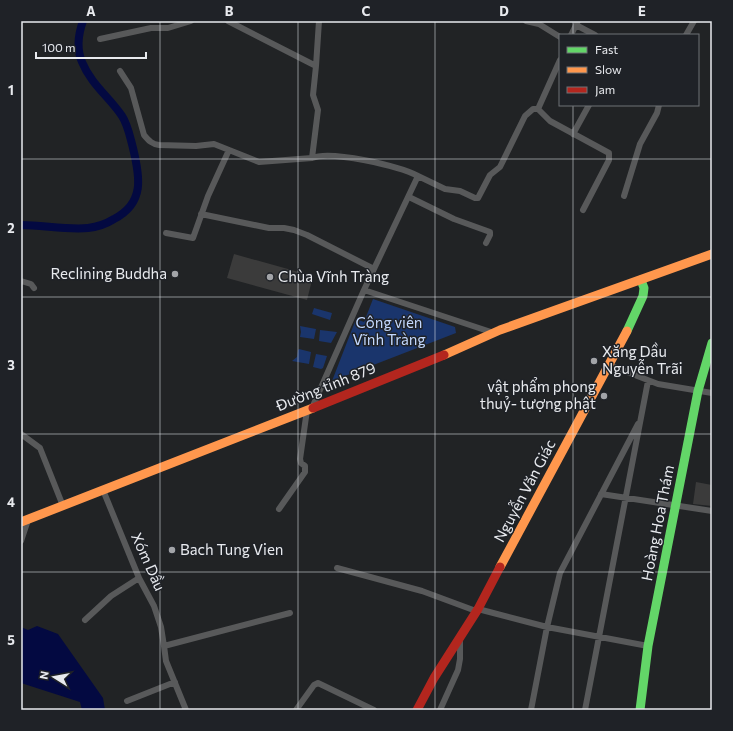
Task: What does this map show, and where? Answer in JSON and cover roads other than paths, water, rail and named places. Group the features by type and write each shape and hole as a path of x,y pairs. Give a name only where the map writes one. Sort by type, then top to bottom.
{"main road":[{"name":"Đường tỉnh 879","path":"25,521 310,409 473,343 494,333 712,254"},
{"name":"Nguyễn Văn Giác","path":"417,710 434,678 477,610 609,365 643,296 644,288 641,280"},
{"name":"Hoàng Hoa Thám","path":"640,710 648,646 698,391 712,342"}],"street":[{"path":"228,21 316,66"},
{"path":"312,158 318,110 313,95 319,21"},
{"path":"526,21 539,24 559,36"},
{"path":"687,34 694,21"},
{"path":"100,40 151,28 168,28 187,22"},
{"path":"572,34 577,23 594,34"},
{"path":"538,109 559,62"},
{"path":"120,71 131,88 144,135 149,141 159,146 202,146 214,144 259,162 312,158 318,155 340,156 367,160 418,176 445,189 460,191 475,198 478,198 490,175 500,167 525,116 533,109 538,109"},
{"path":"573,134 588,106"},
{"path":"624,196 640,144 659,106"},
{"path":"538,109 550,121 609,153 610,160 582,210"},
{"path":"166,233 193,238 208,196 230,150"},
{"path":"279,509 305,472 305,466 301,463 300,459 310,409 418,176"},
{"path":"409,196 454,219 490,232 486,243"},
{"path":"201,214 268,228 284,228 294,230 307,235 374,269"},
{"path":"21,281 31,284 34,288"},
{"path":"364,290 494,333"},
{"path":"609,365 648,381 712,394"},
{"path":"585,710 648,381"},
{"path":"531,710 547,627 560,573 641,418"},
{"path":"21,434 40,448 63,506"},
{"name":"Xóm Dầu","path":"103,490 140,578 154,606 161,627 166,661 186,710"},
{"path":"601,494 676,507 712,511"},
{"path":"21,540 25,521"},
{"path":"337,568 422,591 477,610 547,627 648,646"},
{"path":"85,620 111,596 140,578"},
{"path":"164,646 290,613"},
{"path":"440,710 460,664 460,636"},
{"path":"126,701 175,682"},
{"path":"296,710 314,685 318,683 374,710"}],"waterway":[{"path":"21,225 71,228 95,227 124,213 131,205 138,188 137,169 126,123 117,109 90,77 80,57 78,42 83,21"}],"place":[{"name":"Reclining Buddha","path":"175,274"},
{"name":"Chùa Vĩnh Tràng","path":"270,277"},
{"name":"Xăng Dầu Nguyễn Trãi","path":"594,361"},
{"name":"vật phẩm phong thuỷ- tượng phật","path":"604,396"},
{"name":"Bach Tung Vien","path":"172,550"}],"park label":[{"name":"Công viên Vĩnh Tràng","path":"389,332"}]}
